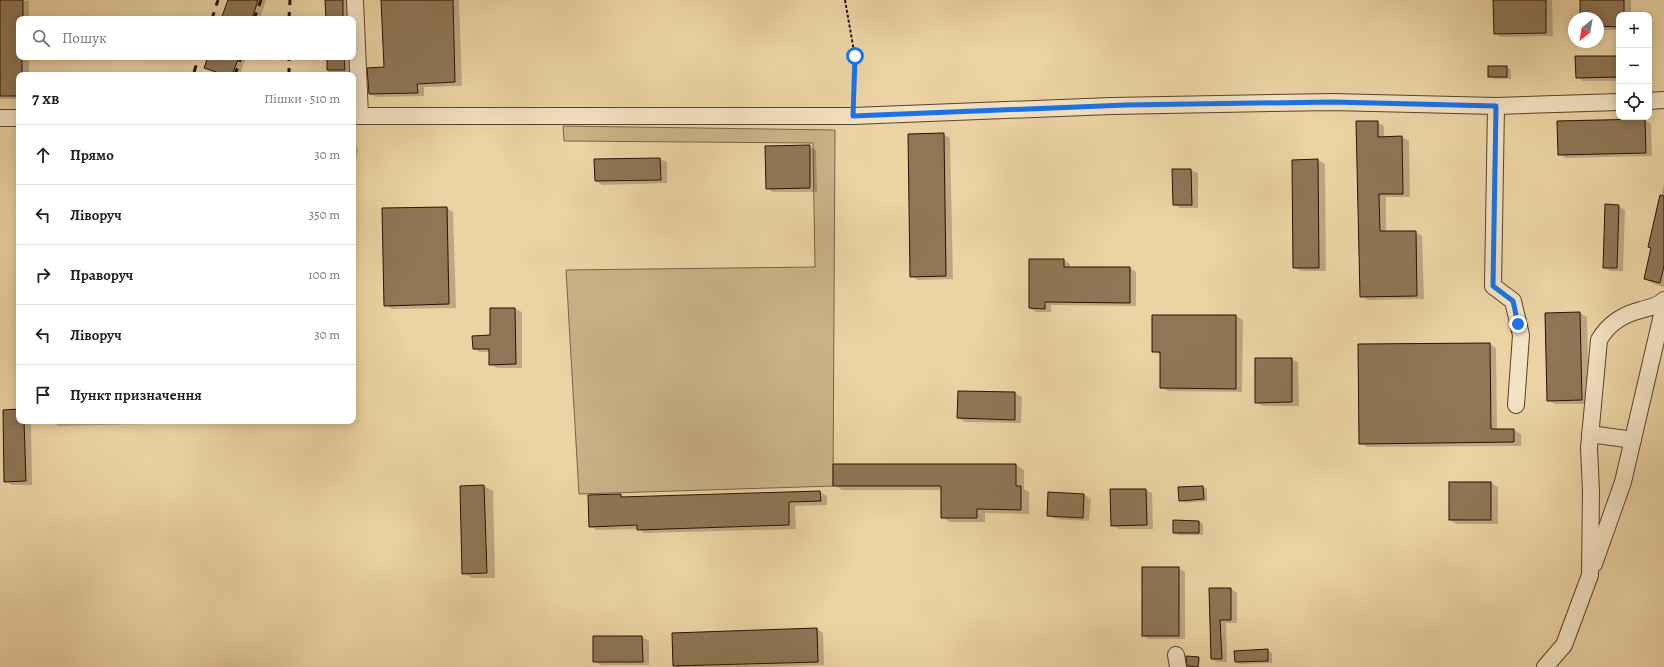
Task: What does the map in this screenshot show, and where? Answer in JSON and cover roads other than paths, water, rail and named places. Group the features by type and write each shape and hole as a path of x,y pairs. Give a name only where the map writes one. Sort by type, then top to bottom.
{"street":[{"path":"355,0 355,16"},
{"path":"356,60 356,72"},
{"path":"1652,101 1664,100"},
{"path":"356,116 853,116 1126,105 1332,102 1496,106 1616,102"},
{"path":"1496,106 1493,286 1513,301 1521,335 1516,405"},
{"path":"0,118 16,118"},
{"path":"1590,575 1591,491 1589,448 1599,340 1605,330 1616,321 1628,314 1652,308 1664,300"},
{"path":"1545,667 1564,645 1624,482 1664,306"},
{"path":"1590,434 1633,440"}],"railway":[{"path":"213,16 218,0"},
{"path":"255,16 261,0"},
{"path":"289,16 290,0"},
{"path":"194,72 198,60"},
{"path":"236,72 240,60"},
{"path":"289,60 289,72"}]}
